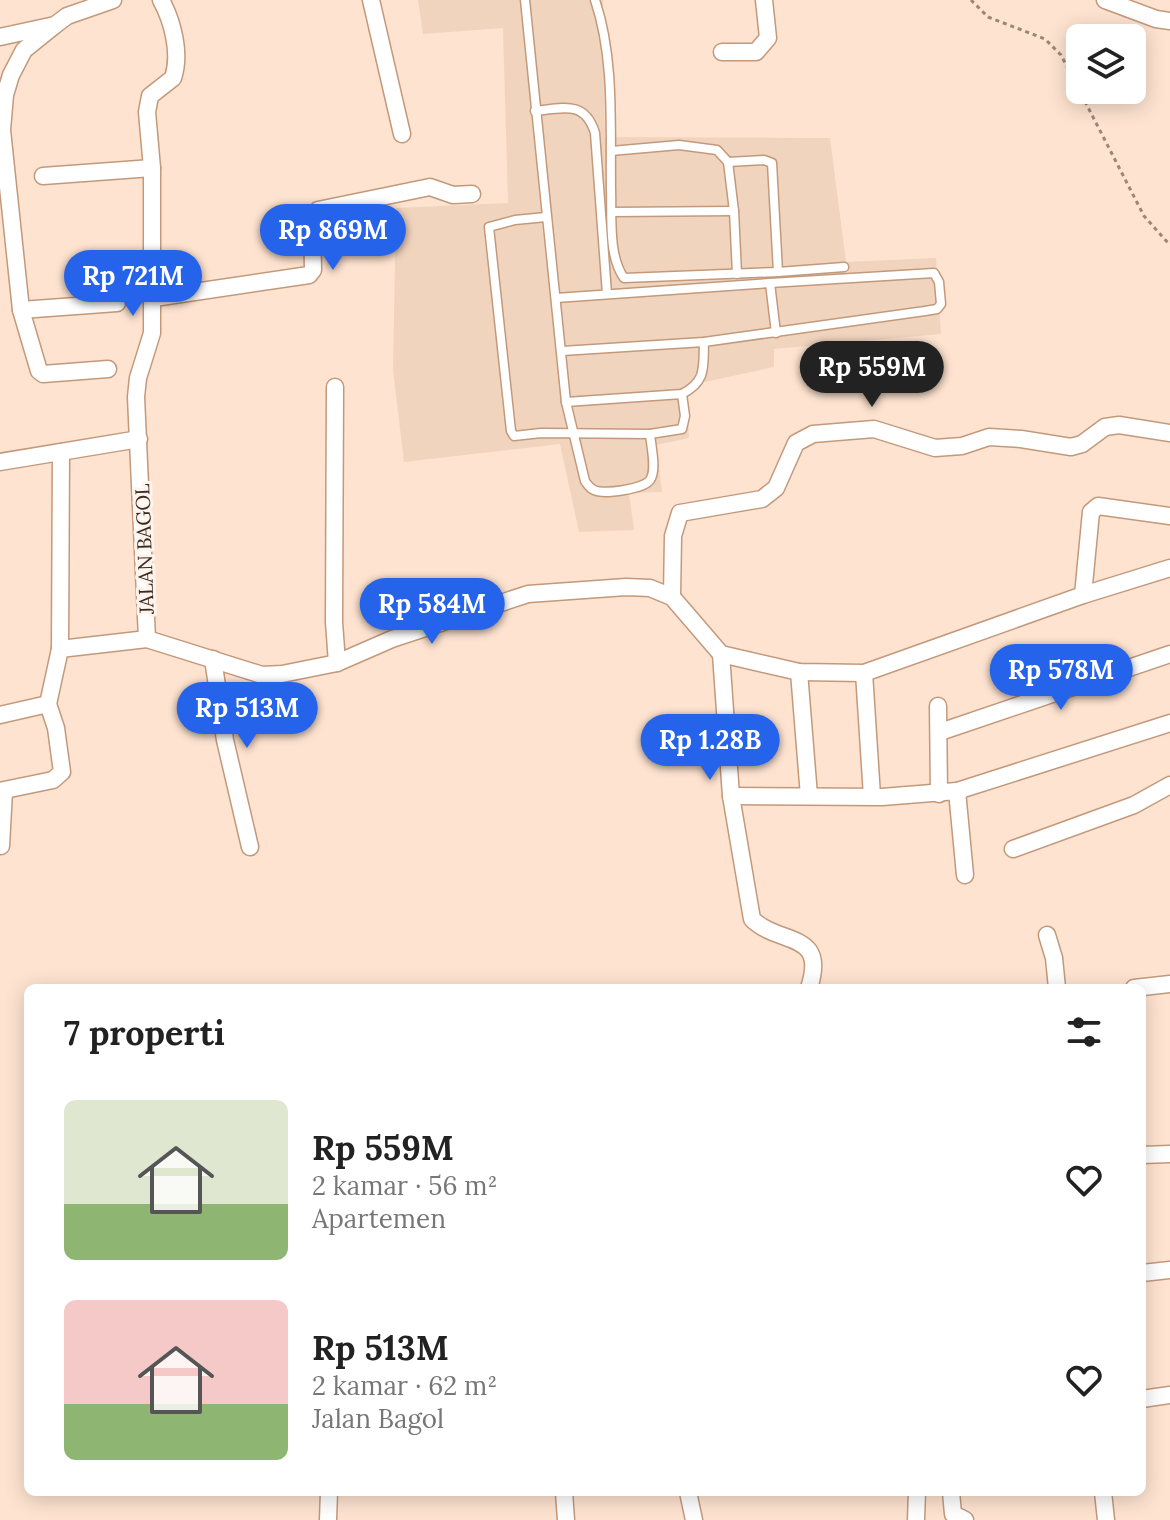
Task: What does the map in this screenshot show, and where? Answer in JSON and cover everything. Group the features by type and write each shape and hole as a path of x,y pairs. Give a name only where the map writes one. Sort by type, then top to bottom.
{"street":[{"path":"108,369 43,374 39,371 21,310 2,130 5,95 24,50 67,16 113,0"},
{"name":"JALAN BAGOL","path":"161,0 170,16 176,62 173,78 155,90 147,102 152,168 154,298 151,344 137,388 147,639 262,675 337,663 392,639 528,594 602,586 650,588 672,597"},
{"path":"371,0 402,134"},
{"path":"722,52 756,52 768,38 764,0"},
{"path":"1105,0 1142,7 1170,21"},
{"path":"0,37 55,25"},
{"path":"43,176 152,168"},
{"path":"154,298 309,275 313,270 312,217 318,210 430,187 453,195 472,194"},
{"path":"21,310 117,303"},
{"path":"335,387 334,622 337,663"},
{"path":"1170,433 1119,425 1105,427 1082,444 1071,447 989,437 962,446 935,448 874,429 805,437 796,443 776,488 762,499 680,513 673,536 672,597 721,654 799,672 864,673 1083,595 1170,568"},
{"path":"0,462 139,439"},
{"path":"1,846 2,791 53,780 62,772 56,728 48,704 60,649 61,452"},
{"path":"1083,595 1091,512 1094,508 1098,506 1170,516"},
{"path":"60,649 147,639"},
{"path":"721,654 731,796 751,912 758,924 798,941 811,953 815,960 810,984"},
{"path":"940,732 1170,654"},
{"path":"213,659 225,740 250,847"},
{"path":"799,672 809,796"},
{"path":"864,673 872,796"},
{"path":"0,715 48,704"},
{"path":"938,706 939,794"},
{"path":"731,796 939,794 957,791 1170,723"},
{"path":"1013,849 1134,805 1170,785"},
{"path":"957,791 965,875"},
{"path":"1047,935 1054,958 1057,984"},
{"path":"1146,987 1170,984"},
{"path":"1146,1155 1170,1154"},
{"path":"1146,1273 1170,1270"},
{"path":"1146,1398 1170,1395"},
{"path":"328,1520 329,1496"},
{"path":"564,1496 566,1520"},
{"path":"689,1496 694,1520"},
{"path":"916,1520 917,1496"},
{"path":"951,1496 953,1514 965,1520"},
{"path":"1103,1496 1106,1520"}],"lane":[{"path":"525,0 566,402 585,481 590,489 598,492 641,487 650,480 653,473 650,434"},
{"path":"595,0 608,63 612,212 617,268 624,278 844,267"},
{"path":"535,111 575,109 591,121 595,133 607,294"},
{"path":"611,151 679,145 717,150 728,162 737,274"},
{"path":"728,162 764,160 772,163 778,272"},
{"path":"612,212 734,211"},
{"path":"546,217 515,220 489,227 511,431 518,438 541,433 650,434 682,429 685,416 682,394"},
{"path":"556,298 923,273 934,273 939,282 941,304 937,309 704,342 562,351"},
{"path":"770,283 776,333"},
{"path":"566,402 682,394 703,376 704,342"}],"path":[{"path":"971,0 988,17 1045,39 1061,55 1144,216 1170,245"}],"shaded area":[{"path":"418,0 603,0 605,137 830,138 846,262 936,258 941,334 774,349 774,367 686,386 689,438 656,445 662,492 629,493 634,530 579,532 560,444 404,462 393,370 396,208 508,203 503,28 423,34"}]}
